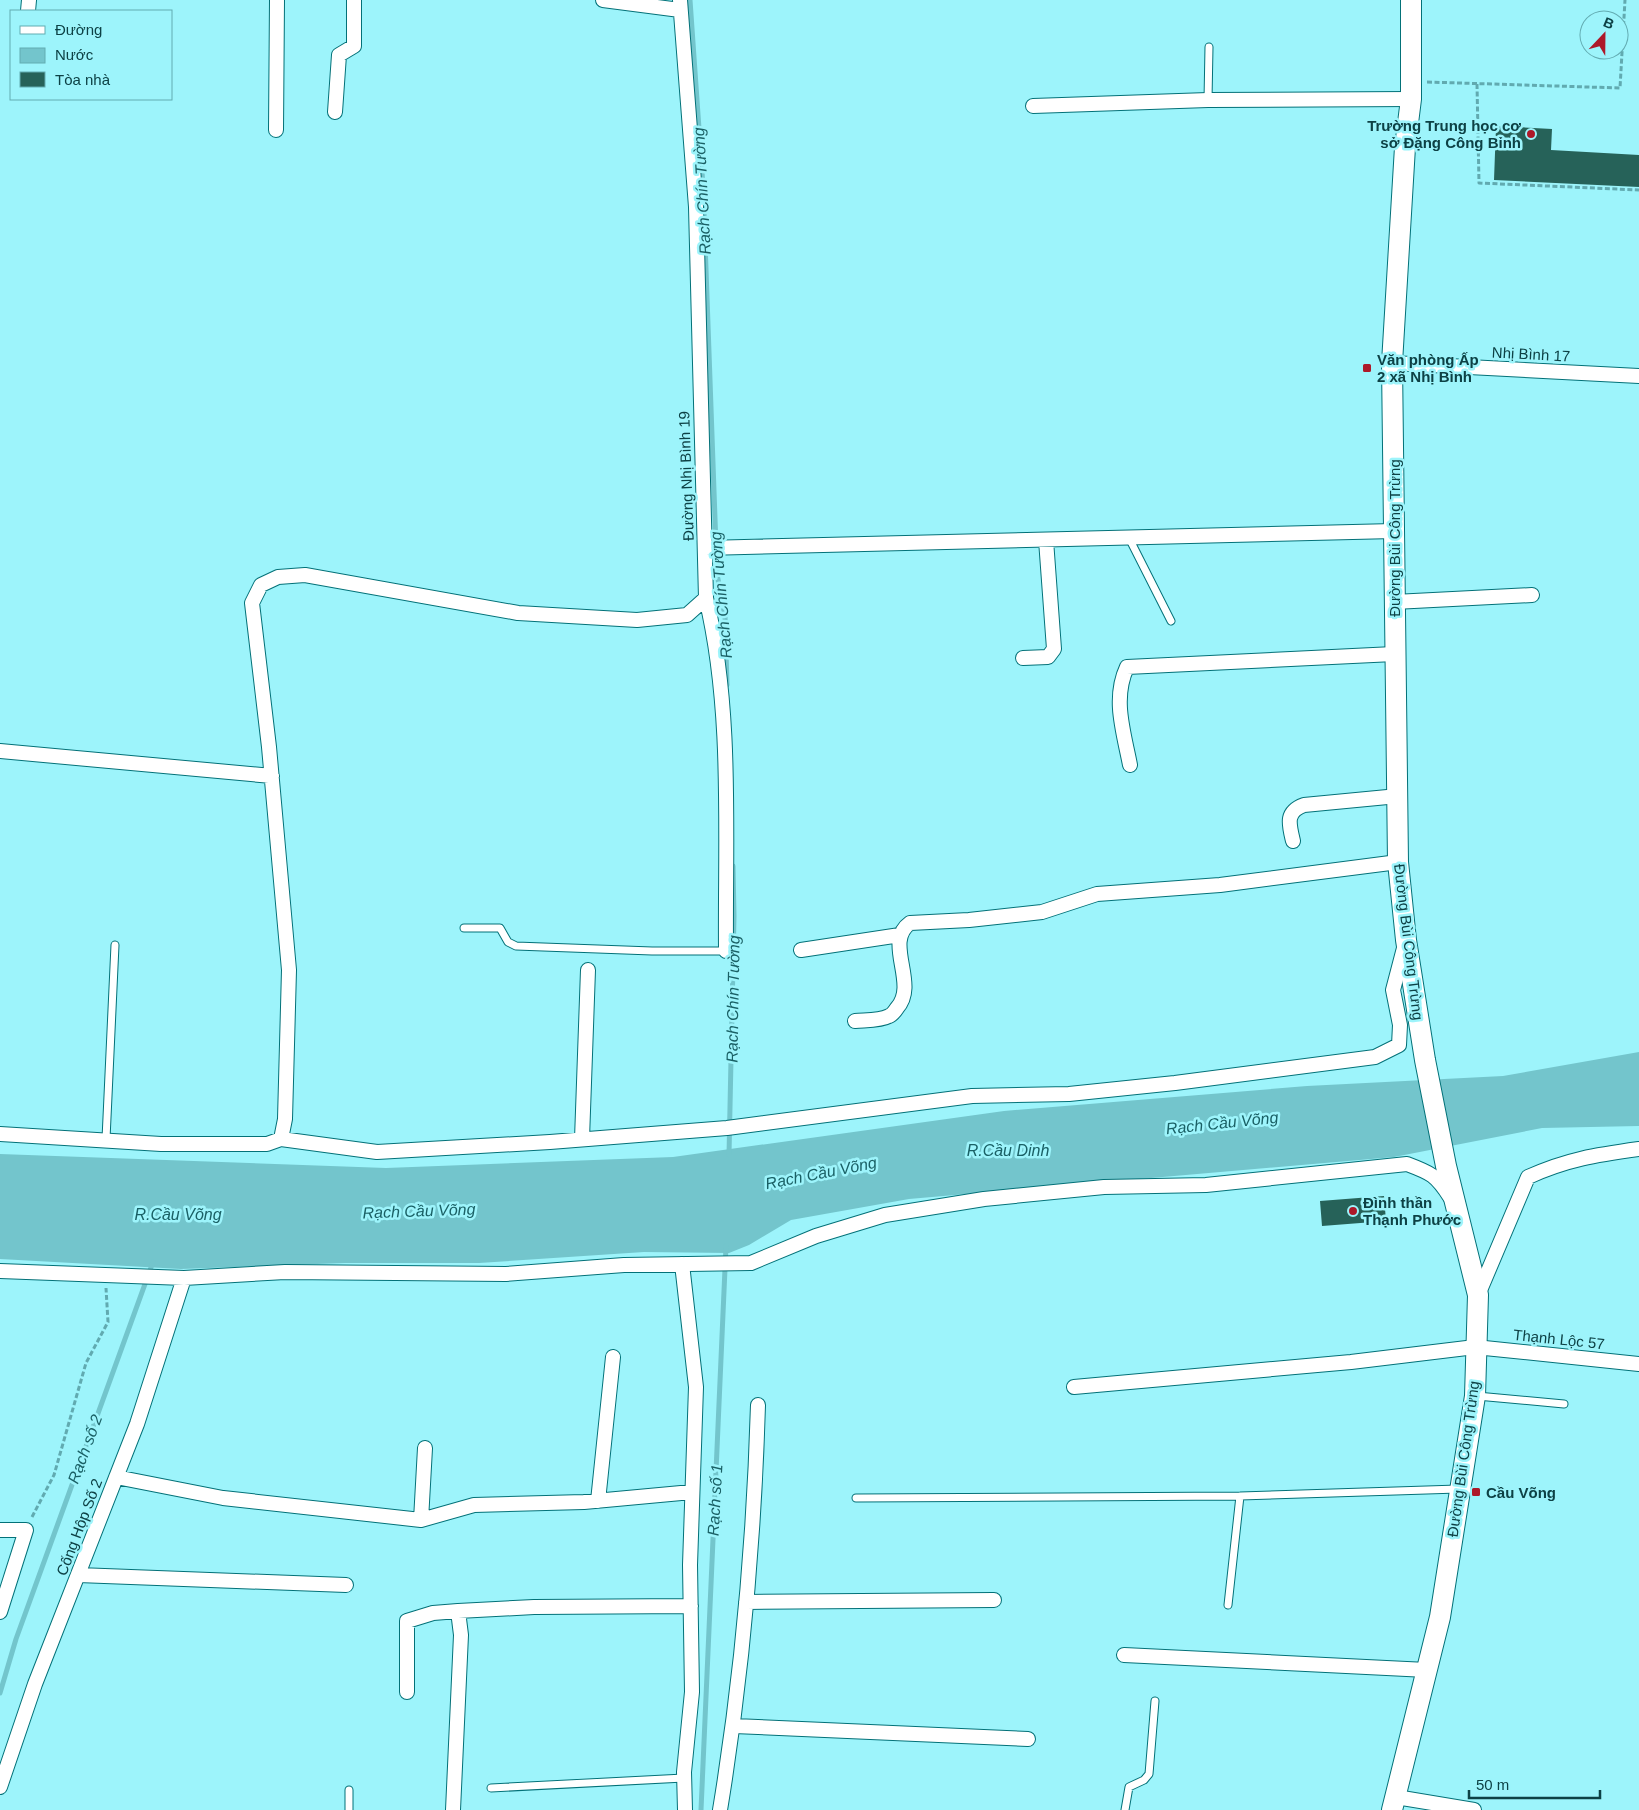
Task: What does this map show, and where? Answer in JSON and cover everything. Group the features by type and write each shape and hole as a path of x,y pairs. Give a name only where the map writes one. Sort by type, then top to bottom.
{"street":[{"path":"276,130 277,0"},
{"path":"335,112 339,55 354,46 354,0"},
{"path":"603,0 680,5"},
{"name":"Đường Bùi Công Trừng","path":"1394,1803 1440,1617 1475,1396 1478,1295 1446,1166 1425,1060 1406,940 1398,862 1392,364 1411,90 1411,0"},
{"name":"Đường Nhị Bình 19","path":"680,5 696,207 706,598 716,640 724,754 726,951"},
{"path":"1033,106 1411,90"},
{"name":"Nhị Bình 17","path":"1392,364 1639,376"},
{"path":"706,548 1394,531"},
{"path":"1023,658 1048,657 1054,649 1046,540"},
{"path":"281,1140 285,1119 289,970 272,776 252,603 261,585 278,577 305,575 518,613 637,620 687,615 706,598"},
{"path":"1394,602 1532,596"},
{"path":"1130,765 1120,714 1120,681 1126,667 1394,654"},
{"path":"0,751 272,776"},
{"path":"1293,841 1289,824 1290,815 1294,809 1304,805 1398,796"},
{"path":"855,1021 890,1016 903,1002 905,973 899,940 904,927 910,923 969,920 1042,912 1097,894 1220,885 1398,862"},
{"path":"801,950 900,935"},
{"path":"0,1134 161,1144 267,1144 281,1140 377,1152 582,1140 734,1127 972,1096 1068,1094 1175,1084 1375,1057 1399,1045 1400,1026 1394,990 1406,940"},
{"path":"582,1140 588,970"},
{"path":"1478,1295 1528,1177 1560,1163 1599,1154 1639,1149"},
{"path":"0,1271 184,1278 285,1272 506,1274 624,1265 750,1263 816,1236 885,1215 984,1199 1104,1187 1206,1185 1407,1164 1426,1171 1438,1179 1457,1208"},
{"path":"682,1264 696,1387 692,1492 692,1692 684,1778 685,1810"},
{"name":"Cống Hộp Số 2","path":"0,1787 35,1684 137,1424 184,1278"},
{"name":"Thạnh Lộc 57","path":"1074,1388 1351,1362 1475,1347 1639,1364"},
{"path":"598,1501 613,1357"},
{"path":"720,1810 734,1726 746,1602 755,1498 758,1405"},
{"path":"422,1520 425,1448"},
{"path":"116,1477 223,1498 422,1520 474,1504 598,1501 692,1492"},
{"path":"0,1530 26,1530 2,1596 0,1612"},
{"path":"78,1575 346,1585"},
{"path":"746,1602 994,1600"},
{"path":"407,1692 407,1621 433,1613 534,1607 691,1606"},
{"path":"453,1810 461,1635 458,1611"},
{"path":"1124,1655 1427,1670"},
{"path":"734,1726 1028,1739"},
{"path":"1394,1803 1474,1810"}],"lane":[{"path":"1208,100 1209,48"},
{"path":"1129,537 1172,621"},
{"path":"464,928 500,928 508,942 516,946 652,951 726,951"},
{"path":"106,1140 114,945"},
{"path":"1475,1396 1564,1404"},
{"path":"856,1498 1240,1496 1461,1489"},
{"path":"1228,1605 1240,1496"},
{"path":"1125,1810 1129,1787 1144,1780 1149,1774 1155,1701"},
{"path":"490,1788 684,1778"},
{"path":"349,1790 349,1810"}],"path":[{"path":"1411,90 1477,84 1620,88 1625,0"},
{"path":"1477,84 1480,183 1639,190"},
{"path":"26,1530 54,1475 86,1362 108,1322 105,1275"}],"water":[{"path":"1639,1052 1639,1126 1542,1128 1394,1157 909,1199 791,1220 749,1245 729,1253 644,1252 479,1263 345,1263 181,1269 0,1259 0,1154 386,1168 673,1157 1004,1111 1307,1086 1503,1076"}],"building":[{"path":"1496,126 1552,129 1551,150 1639,155 1639,187 1494,180"},
{"name":"Đình thần Thạnh Phước","path":"1384,1196 1386,1221 1322,1226 1320,1201"}],"waterway":[{"name":"Rạch Chín Tường","path":"690,0 703,186 717,574 725,616 727,685"},
{"name":"Rạch Chín Tường","path":"729,1155 734,916 733,866"},
{"name":"Rạch số 1","path":"701,1810 726,1246"},
{"name":"Rạch số 2","path":"0,1693 16,1639 153,1262"}],"place":[{"name":"Trường Trung học cơ sở Đặng Công Bỉnh","path":"1531,134"},
{"name":"Văn phòng Ấp 2 xã Nhị Bình","path":"1367,368"},
{"name":"Đình thần Thạnh Phước","path":"1353,1211"},
{"name":"Cầu Võng","path":"1476,1492"}],"water label":[{"name":"Rạch Cầu Võng","path":"1222,1123"},
{"name":"R.Cầu Dinh","path":"1008,1150"},
{"name":"Rạch Cầu Võng","path":"821,1173"},
{"name":"Rạch Cầu Võng","path":"419,1211"},
{"name":"R.Cầu Võng","path":"178,1214"}]}
